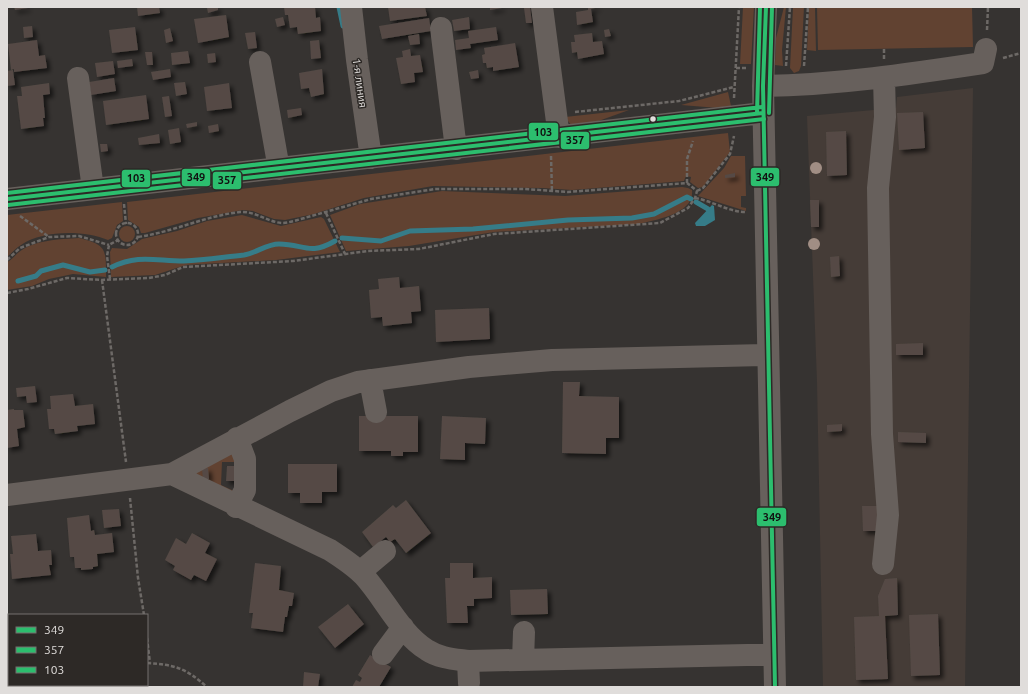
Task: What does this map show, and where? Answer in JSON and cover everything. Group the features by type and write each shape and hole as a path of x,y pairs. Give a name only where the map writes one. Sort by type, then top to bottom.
{"street":[{"name":"1-я линия","path":"351,7 371,158"},
{"path":"542,7 555,144"},
{"path":"766,7 763,113 775,687"},
{"path":"441,28 456,149"},
{"path":"763,86 794,86 884,78 983,63 986,48"},
{"path":"260,62 279,169"},
{"path":"78,78 93,189"},
{"path":"883,564 888,515 882,434 878,188 885,117 884,78"},
{"path":"7,199 456,149 555,144 763,113"},
{"path":"7,495 128,481 172,474 237,438 331,391 370,380 469,367 552,360 768,355"},
{"path":"370,380 376,412"},
{"path":"236,507 245,490 245,459 237,438"},
{"path":"172,474 236,507 330,550 360,572 414,640 428,651 446,658 468,661 774,656"},
{"path":"360,572 385,551"},
{"path":"382,654 403,627"},
{"path":"523,660 524,632"},
{"path":"468,661 469,683"}],"path":[{"path":"734,105 740,7"},
{"path":"790,7 794,86"},
{"path":"794,86 808,7"},
{"path":"986,48 988,7"},
{"path":"687,183 688,159 695,134"},
{"path":"7,293 28,289 66,278 110,280 165,276 183,267 293,261 345,254 419,249 494,234 660,223 688,208 695,198 697,191 703,188 730,154 735,134"},
{"path":"552,192 555,144"},
{"path":"118,240 128,245 134,243 138,237 167,231 197,221 242,212 254,213 270,221 282,223 326,213 371,199 435,189 568,192 687,183 697,191"},
{"path":"695,198 710,201 739,212 748,212"},
{"path":"125,207 126,224"},
{"path":"326,213 345,254"},
{"path":"22,218 49,237"},
{"path":"126,224 136,227 138,237"},
{"path":"118,240 118,230 126,224"},
{"path":"7,260 20,248 49,237 79,236 109,245 118,240"},
{"path":"109,245 107,256 110,280"},
{"path":"102,280 128,481 138,578 144,614"},
{"path":"148,663 180,668 190,672 207,687"}],"shaded area":[{"path":"743,7 754,7 751,64 740,64"},
{"path":"784,7 786,7 782,50 783,66 775,65 776,38"},
{"path":"793,7 804,7 801,66 799,71 794,73 790,68"},
{"path":"809,7 815,7 816,51 807,50"},
{"path":"817,7 972,7 973,47 818,50"},
{"path":"973,88 965,687 823,687 817,382 807,116 896,108 897,97"},
{"path":"728,92 731,106 718,108 681,105"},
{"path":"629,110 593,123 571,125 565,117"},
{"path":"728,133 730,152 703,187 698,188 690,182 691,177 686,176 684,181 572,190 433,186 364,198 314,214 285,220 274,219 253,211 243,210 198,218 141,233 139,227 128,220 127,202"},
{"path":"731,156 745,156 746,196 741,196 741,207 746,208 746,211 698,196 724,168"},
{"path":"682,187 692,190 691,198 687,205 681,210 663,218 638,224 494,232 409,246 346,251 330,215 360,204 442,191 565,196"},
{"path":"122,202 123,221 117,225 112,238 108,240 87,234 76,233 40,236 19,246 7,257 7,215"},
{"path":"242,215 281,226 321,217 324,219 340,252 276,260 186,265 155,275 111,277 110,252 112,248 127,249 142,239 177,231 207,221"},
{"path":"124,226 130,226 135,231 133,240 130,242 124,242 119,237 119,231"},
{"path":"79,238 95,243 103,250 106,260 106,277 73,274 49,279 32,286 7,290 7,262 19,252 32,245 40,243"},
{"path":"231,453 239,462 222,462 221,485 234,491 230,493 194,473"}],"water":[{"path":"712,205 714,206 715,220 705,226 696,226 695,223"}],"building":[{"path":"14,7 28,7 28,8 15,10"},
{"path":"137,7 159,7 160,13 138,16"},
{"path":"218,7 218,10 208,13 207,8"},
{"path":"284,7 315,7 316,18 320,17 321,31 298,34 297,27 290,28 288,15 285,15"},
{"path":"388,7 425,7 427,16 390,21"},
{"path":"490,7 502,7 502,8 490,10"},
{"path":"530,7 532,23 526,23 524,8"},
{"path":"588,7 599,7 591,9 593,22 577,25 576,12 588,10"},
{"path":"226,15 229,37 198,43 194,19"},
{"path":"283,17 285,25 277,27 275,19"},
{"path":"469,17 470,29 454,31 452,20"},
{"path":"429,18 431,31 382,39 379,26"},
{"path":"32,26 33,37 24,38 23,27"},
{"path":"135,27 138,50 112,53 109,30"},
{"path":"496,27 498,40 470,44 471,48 456,50 455,40 469,38 468,31"},
{"path":"170,28 173,41 166,43 164,30"},
{"path":"609,29 611,36 605,37 604,30"},
{"path":"255,32 257,48 248,49 245,33"},
{"path":"592,33 593,42 602,41 604,54 578,59 577,52 572,53 571,42 575,42 574,35"},
{"path":"419,34 420,44 410,45 408,36"},
{"path":"37,40 39,56 45,55 47,68 14,72 14,69 11,70 8,44"},
{"path":"319,40 321,58 311,59 310,41"},
{"path":"515,43 519,67 493,71 493,67 487,68 486,63 483,63 482,55 485,54 484,48"},
{"path":"410,49 411,56 420,55 423,72 414,73 415,82 401,84 396,58 403,57 402,51"},
{"path":"188,51 190,63 172,65 171,53"},
{"path":"145,52 152,52 153,65 147,65"},
{"path":"215,53 216,62 208,63 207,54"},
{"path":"132,59 133,66 118,68 117,61"},
{"path":"113,61 115,74 97,77 95,63"},
{"path":"170,69 171,77 153,80 151,72"},
{"path":"322,69 324,94 311,97 309,88 301,89 299,73"},
{"path":"13,70 15,85 7,86 7,71"},
{"path":"478,70 479,78 471,79 469,72"},
{"path":"114,78 116,91 91,95 89,82"},
{"path":"185,82 187,94 176,96 174,83"},
{"path":"49,83 50,94 43,95 45,118 43,118 44,126 21,129 17,96 22,96 21,87"},
{"path":"229,83 232,108 207,111 204,87"},
{"path":"146,95 149,119 106,125 103,101"},
{"path":"169,96 172,116 165,117 162,97"},
{"path":"301,108 302,115 288,118 287,110"},
{"path":"923,112 925,148 899,150 897,113"},
{"path":"197,122 197,126 187,128 186,124"},
{"path":"218,124 219,131 209,133 208,126"},
{"path":"179,128 181,142 170,144 168,130"},
{"path":"846,131 847,175 827,176 826,132"},
{"path":"159,134 160,143 139,145 138,138"},
{"path":"100,144 107,144 108,151 101,152"},
{"path":"735,173 735,177 725,178 725,175"},
{"path":"810,200 819,200 819,227 811,227"},
{"path":"839,256 840,276 831,277 830,257"},
{"path":"399,277 400,288 419,286 421,311 411,312 412,323 383,326 382,317 371,318 369,290 379,289 378,279"},
{"path":"489,308 490,339 436,342 435,310"},
{"path":"923,343 923,355 896,355 896,344"},
{"path":"563,382 580,382 579,396 619,397 619,438 606,438 606,454 562,453"},
{"path":"35,386 37,402 27,403 26,396 17,397 16,388"},
{"path":"73,394 75,406 93,404 95,424 77,426 78,431 55,434 54,429 49,429 47,409 51,409 50,396"},
{"path":"7,410 23,410 25,427 17,429 19,446 7,448"},
{"path":"359,416 418,416 418,452 403,452 403,456 391,456 391,451 359,451"},
{"path":"442,416 486,418 485,444 465,443 465,460 440,459"},
{"path":"842,424 842,431 827,432 827,425"},
{"path":"898,432 926,433 926,443 898,442"},
{"path":"288,464 337,464 337,492 322,492 322,503 300,503 300,493 288,493"},
{"path":"227,466 240,466 240,481 226,481"},
{"path":"208,468 209,479 203,479 202,469"},
{"path":"406,500 431,533 406,553 395,539 390,542 386,537 373,547 362,532 393,505 396,508"},
{"path":"862,506 878,506 877,531 863,531"},
{"path":"119,509 121,526 104,528 102,510"},
{"path":"89,515 91,531 94,530 95,535 112,533 114,552 97,554 98,566 93,567 93,569 81,570 81,568 75,568 74,557 70,557 67,518"},
{"path":"192,533 210,543 205,553 217,559 206,581 194,575 191,580 173,570 175,566 165,560 176,538 186,544"},
{"path":"36,534 38,551 51,550 52,565 49,565 51,575 12,579 10,554 13,554 11,536"},
{"path":"255,563 281,566 279,590 294,593 292,606 289,606 287,617 285,617 283,632 251,628 253,613 249,613"},
{"path":"450,563 473,563 473,578 492,577 492,598 474,599 474,606 467,606 468,623 447,623 445,578 450,578"},
{"path":"897,578 898,615 885,616 888,679 856,680 854,617 879,616 878,596 885,579"},
{"path":"547,589 548,614 511,615 510,590"},
{"path":"348,604 364,624 335,648 318,627"},
{"path":"938,614 940,675 911,676 909,615"},
{"path":"370,655 391,667 379,687 352,687 356,680 360,682 362,678 358,675"},
{"path":"304,672 320,674 318,687 303,687"}],"waterway":[{"path":"339,7 343,26"},
{"path":"342,238 381,241 410,231 473,229 568,220 632,218 654,214 687,197 691,199"},
{"path":"696,202 708,209"},
{"path":"112,267 121,263 139,259 184,261 244,255 275,244 288,244 312,249 319,248 335,241"},
{"path":"18,281 36,276 41,271 63,265 90,272 105,270"}],"transit line":[{"name":"103","path":"757,113 760,7"},
{"name":"349","path":"766,7 763,86 775,687"},
{"name":"357","path":"769,113 772,7"},
{"name":"103","path":"7,193 762,107"},
{"name":"349","path":"7,199 763,113"},
{"name":"357","path":"8,205 764,119"}]}
